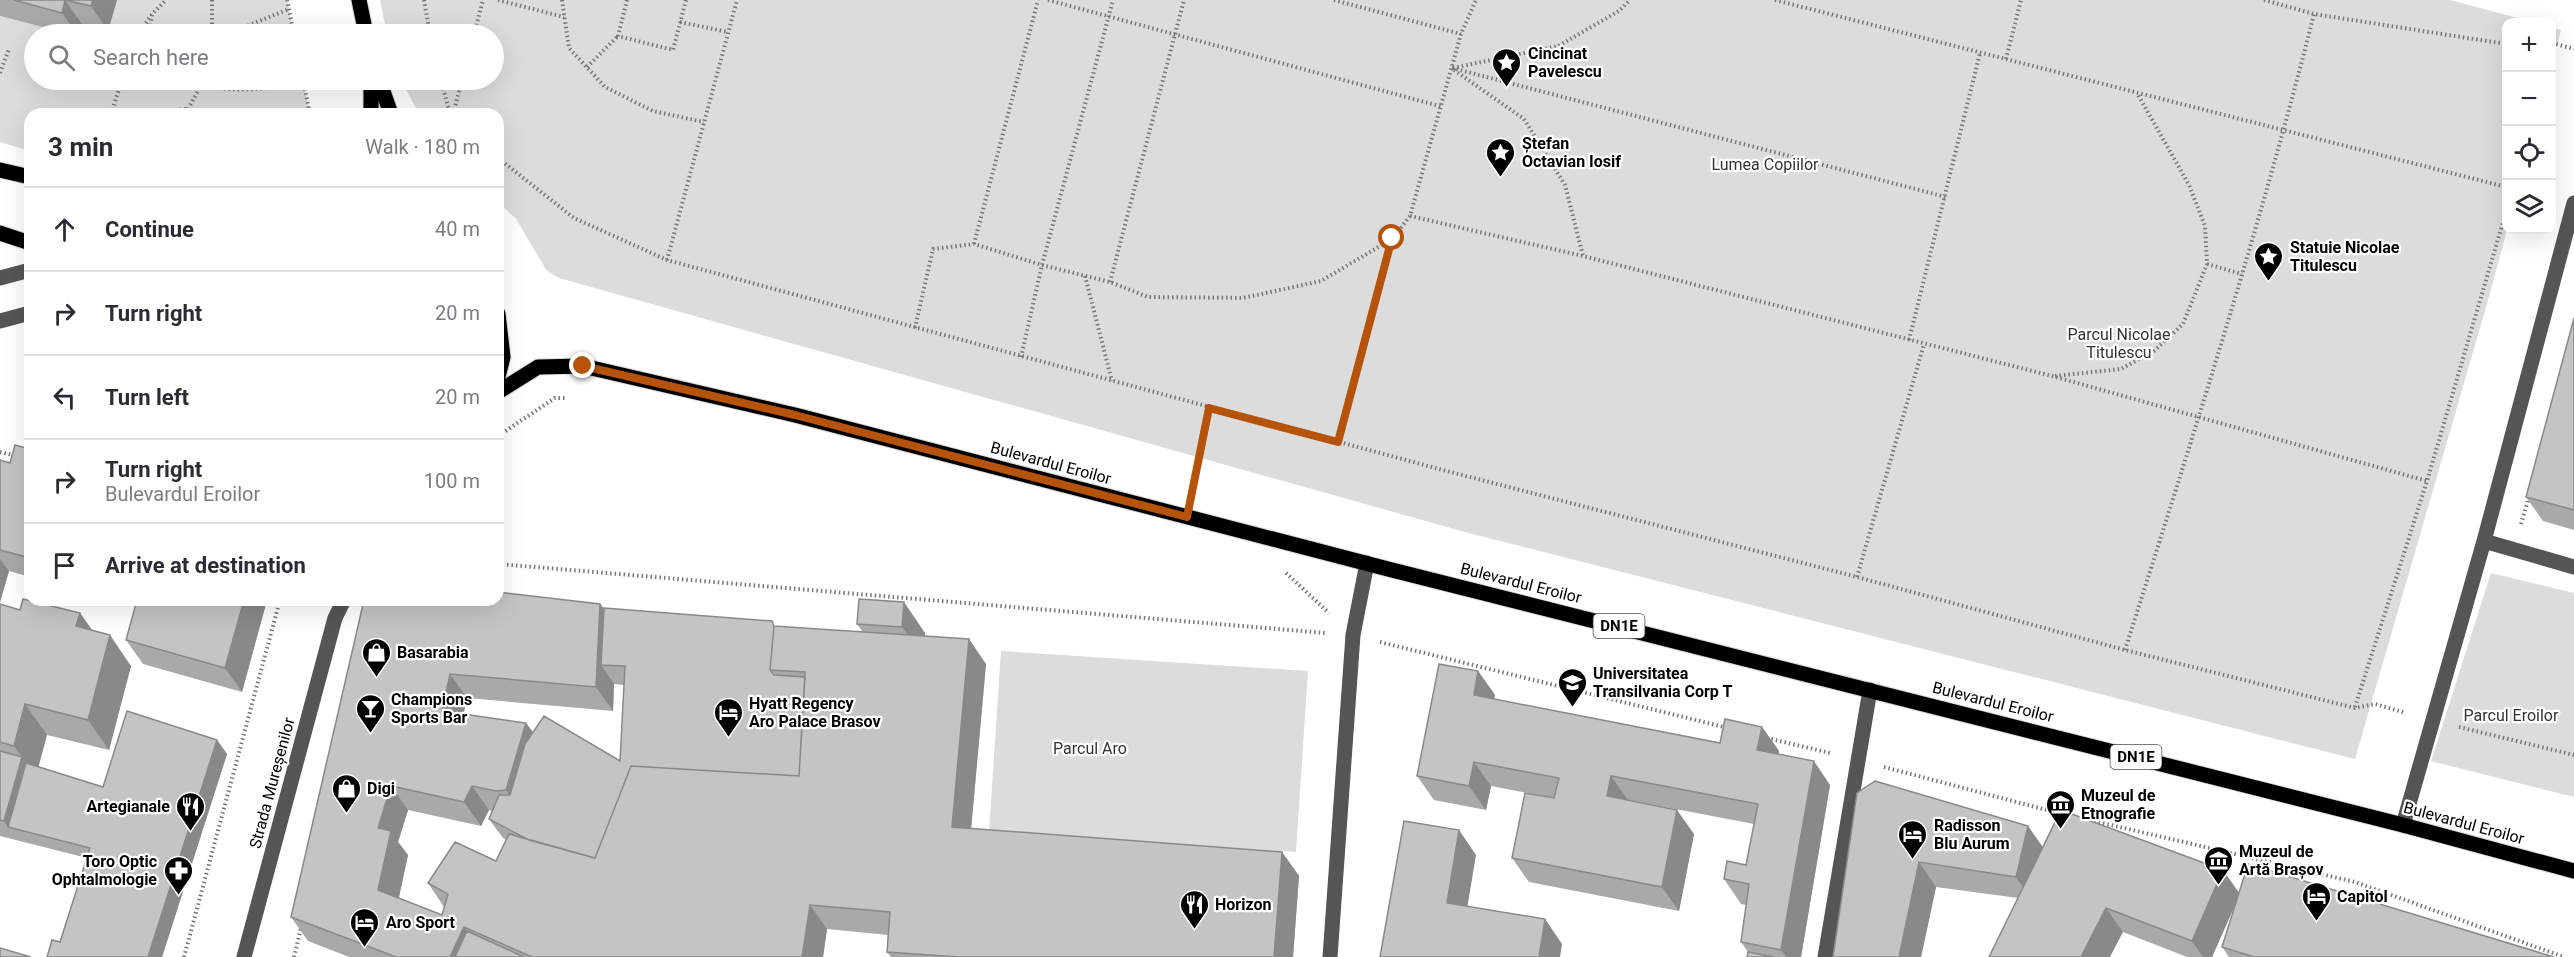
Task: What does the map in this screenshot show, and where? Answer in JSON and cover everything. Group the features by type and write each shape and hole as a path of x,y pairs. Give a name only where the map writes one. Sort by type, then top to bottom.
{"main road":[{"path":"359,0 364,24"},
{"path":"371,90 371,108"},
{"path":"383,90 389,108"},
{"path":"0,170 24,176"},
{"path":"0,233 23,240"},
{"name":"Bulevardul Eroilor","path":"504,388 538,367 583,366 795,415 1367,563 2403,825 2574,871"}],"street":[{"path":"2403,825 2484,541 2574,203"},
{"path":"0,242 23,240"},
{"path":"0,278 24,272"},
{"path":"0,321 24,315"},
{"path":"2484,541 2574,567"},
{"path":"1330,957 1353,636 1367,563"},
{"name":"Strada Mureșenilor","path":"334,606 335,618"},
{"name":"Strada Mureșenilor","path":"244,957 335,618 341,606"},
{"path":"1825,957 1870,690"}],"path":[{"path":"145,24 153,12 166,0"},
{"path":"212,0 213,24"},
{"path":"287,0 292,24"},
{"path":"424,0 428,24"},
{"path":"477,24 483,0"},
{"path":"498,0 564,17"},
{"path":"562,0 569,48 605,87 653,111 704,122"},
{"path":"587,68 618,36 627,0"},
{"path":"618,36 673,50 686,0"},
{"path":"667,260 737,0"},
{"path":"974,244 1038,0"},
{"path":"1048,0 1443,107"},
{"path":"1021,357 1042,265 1113,0"},
{"path":"1110,282 1184,0"},
{"path":"1334,0 1461,34"},
{"path":"915,328 933,249 974,244 1042,265 1110,282 1148,297 1243,298 1322,281 1392,238 1410,216 1443,107 1461,34 1476,0"},
{"path":"1452,68 1558,46 1619,11 1630,0"},
{"path":"1775,0 2502,186"},
{"path":"2006,59 2021,0"},
{"path":"2264,0 2314,14 2502,43"},
{"path":"252,24 289,9"},
{"path":"151,24 153,12"},
{"path":"2125,650 2199,419 2284,130 2314,14"},
{"path":"680,21 728,32"},
{"path":"2556,44 2574,49"},
{"path":"0,73 9,49"},
{"path":"1909,340 1980,53"},
{"path":"1452,68 1946,197"},
{"path":"1452,68 1524,119 1565,185 1583,256"},
{"path":"113,108 118,90"},
{"path":"189,108 199,90"},
{"path":"306,90 309,108"},
{"path":"444,90 449,108"},
{"path":"453,108 459,90"},
{"path":"2052,376 2121,369 2154,351 2183,324 2207,264 2205,226 2189,185 2137,93"},
{"path":"504,163 574,218 667,260 1209,408 1857,577 2125,650 2355,708 2375,704 2574,756"},
{"path":"1410,216 1583,256 2052,376 2427,481"},
{"path":"2355,708 2427,481 2502,226"},
{"path":"1338,442 1392,238"},
{"path":"2207,264 2242,274"},
{"path":"1085,276 1112,382"},
{"path":"1857,577 1924,344"},
{"path":"504,432 555,398 567,398"},
{"path":"1187,517 1209,408"},
{"path":"0,452 19,456"},
{"path":"2519,532 2531,488"},
{"path":"504,565 1353,636 1729,728"},
{"path":"1284,572 1353,636"},
{"path":"184,957 278,606"},
{"path":"1763,737 2071,816 2355,882 2564,957"},
{"path":"294,957 302,922"}],"green space":[{"path":"117,0 287,0 292,24 110,24"},
{"name":"Parcul Nicolae Titulescu","path":"380,0 2450,0 2518,18 2502,18 2502,234 2506,234 2355,759 1465,532 559,278 547,271 516,219 504,208 504,108 416,108 406,90 504,90 504,24 385,24"},
{"path":"0,16 31,24 24,24 24,90 305,90 309,108 24,108 24,149 0,142"},
{"path":"2556,29 2561,30 2556,48"},
{"name":"Parcul Eroilor","path":"2491,573 2574,593 2574,797 2431,761"},
{"name":"Parcul Aro","path":"1001,651 1308,671 1296,852 989,832"}],"building":[{"path":"14,0 65,0 62,13"},
{"path":"65,0 93,0 91,6"},
{"path":"2574,318 2574,510 2526,497"},
{"path":"15,445 24,447 24,556 0,550 0,460 10,463"},
{"path":"504,593 600,604 596,687 450,674 442,711 526,723 506,790 496,791 472,786 464,802 391,786 378,828 391,831 378,890 442,915 448,894 428,883 455,842 496,861 509,834 595,858 631,766 799,776 805,672 770,670 774,626 969,639 952,827 1282,852 1274,957 959,957 887,952 890,912 810,905 802,957 532,957 464,927 450,957 396,957 291,917 363,606 504,606"},
{"path":"23,599 24,606 52,606 80,613 76,626 110,635 88,720 25,704 14,746 0,742 0,604 20,610"},
{"path":"859,599 904,602 902,627 857,624"},
{"path":"135,606 242,606 225,668 126,640"},
{"path":"604,608 772,621 774,626 770,670 774,675 805,677 799,776 631,766 595,858 529,840 489,819 499,795 510,795 525,744 544,716 620,761 625,666 601,665"},
{"path":"1439,664 1478,671 1474,695 1720,743 1725,719 1762,727 1757,750 1814,761 1781,950 1741,942 1749,884 1724,879 1727,861 1746,865 1758,804 1611,776 1607,796 1677,810 1662,887 1512,858 1525,793 1554,798 1559,778 1474,762 1469,786 1417,776"},
{"path":"127,711 217,740 148,957 47,957 52,940 60,942 90,848 8,827 26,763 103,787"},
{"path":"0,751 22,757 4,821 0,820"},
{"path":"1875,781 2028,826 2016,877 1919,862 1899,957 1833,957 1857,793"},
{"path":"2061,810 2223,870 2192,941 2106,908 2081,957 1989,957"},
{"path":"1404,821 1459,830 1447,903 1545,919 1539,957 1380,957"},
{"path":"2248,864 2554,957 2254,957 2222,947"},
{"path":"467,931 524,957 455,957"},
{"path":"0,948 31,957 0,957"},
{"path":"1748,952 1773,957 1747,957"}],"place":[{"name":"Cincinat Pavelescu","path":"1507,88"},
{"name":"Ștefan Octavian Iosif","path":"1501,178"},
{"name":"Statuie Nicolae Titulescu","path":"2269,282"},
{"name":"Basarabia","path":"376,678"},
{"name":"Universitatea Transilvania Corp T","path":"1572,708"},
{"name":"Champions Sports Bar","path":"370,734"},
{"name":"Hyatt Regency Aro Palace Brasov","path":"728,738"},
{"name":"Digi","path":"346,814"},
{"name":"Muzeul de Etnografie","path":"2060,830"},
{"name":"Artegianale","path":"191,832"},
{"name":"Radisson Blu Aurum","path":"1913,860"},
{"name":"Muzeul de Artă Brașov","path":"2218,886"},
{"name":"Toro Optic Ophtalmologie","path":"178,896"},
{"name":"Capitol","path":"2316,922"},
{"name":"Horizon","path":"1194,930"},
{"name":"Aro Sport","path":"365,948"}],"route":[{"path":"583,366 795,415 1187,517 1209,408 1338,442 1392,238"}],"park label":[{"name":"Lumea Copiilor","path":"1765,164"}]}
